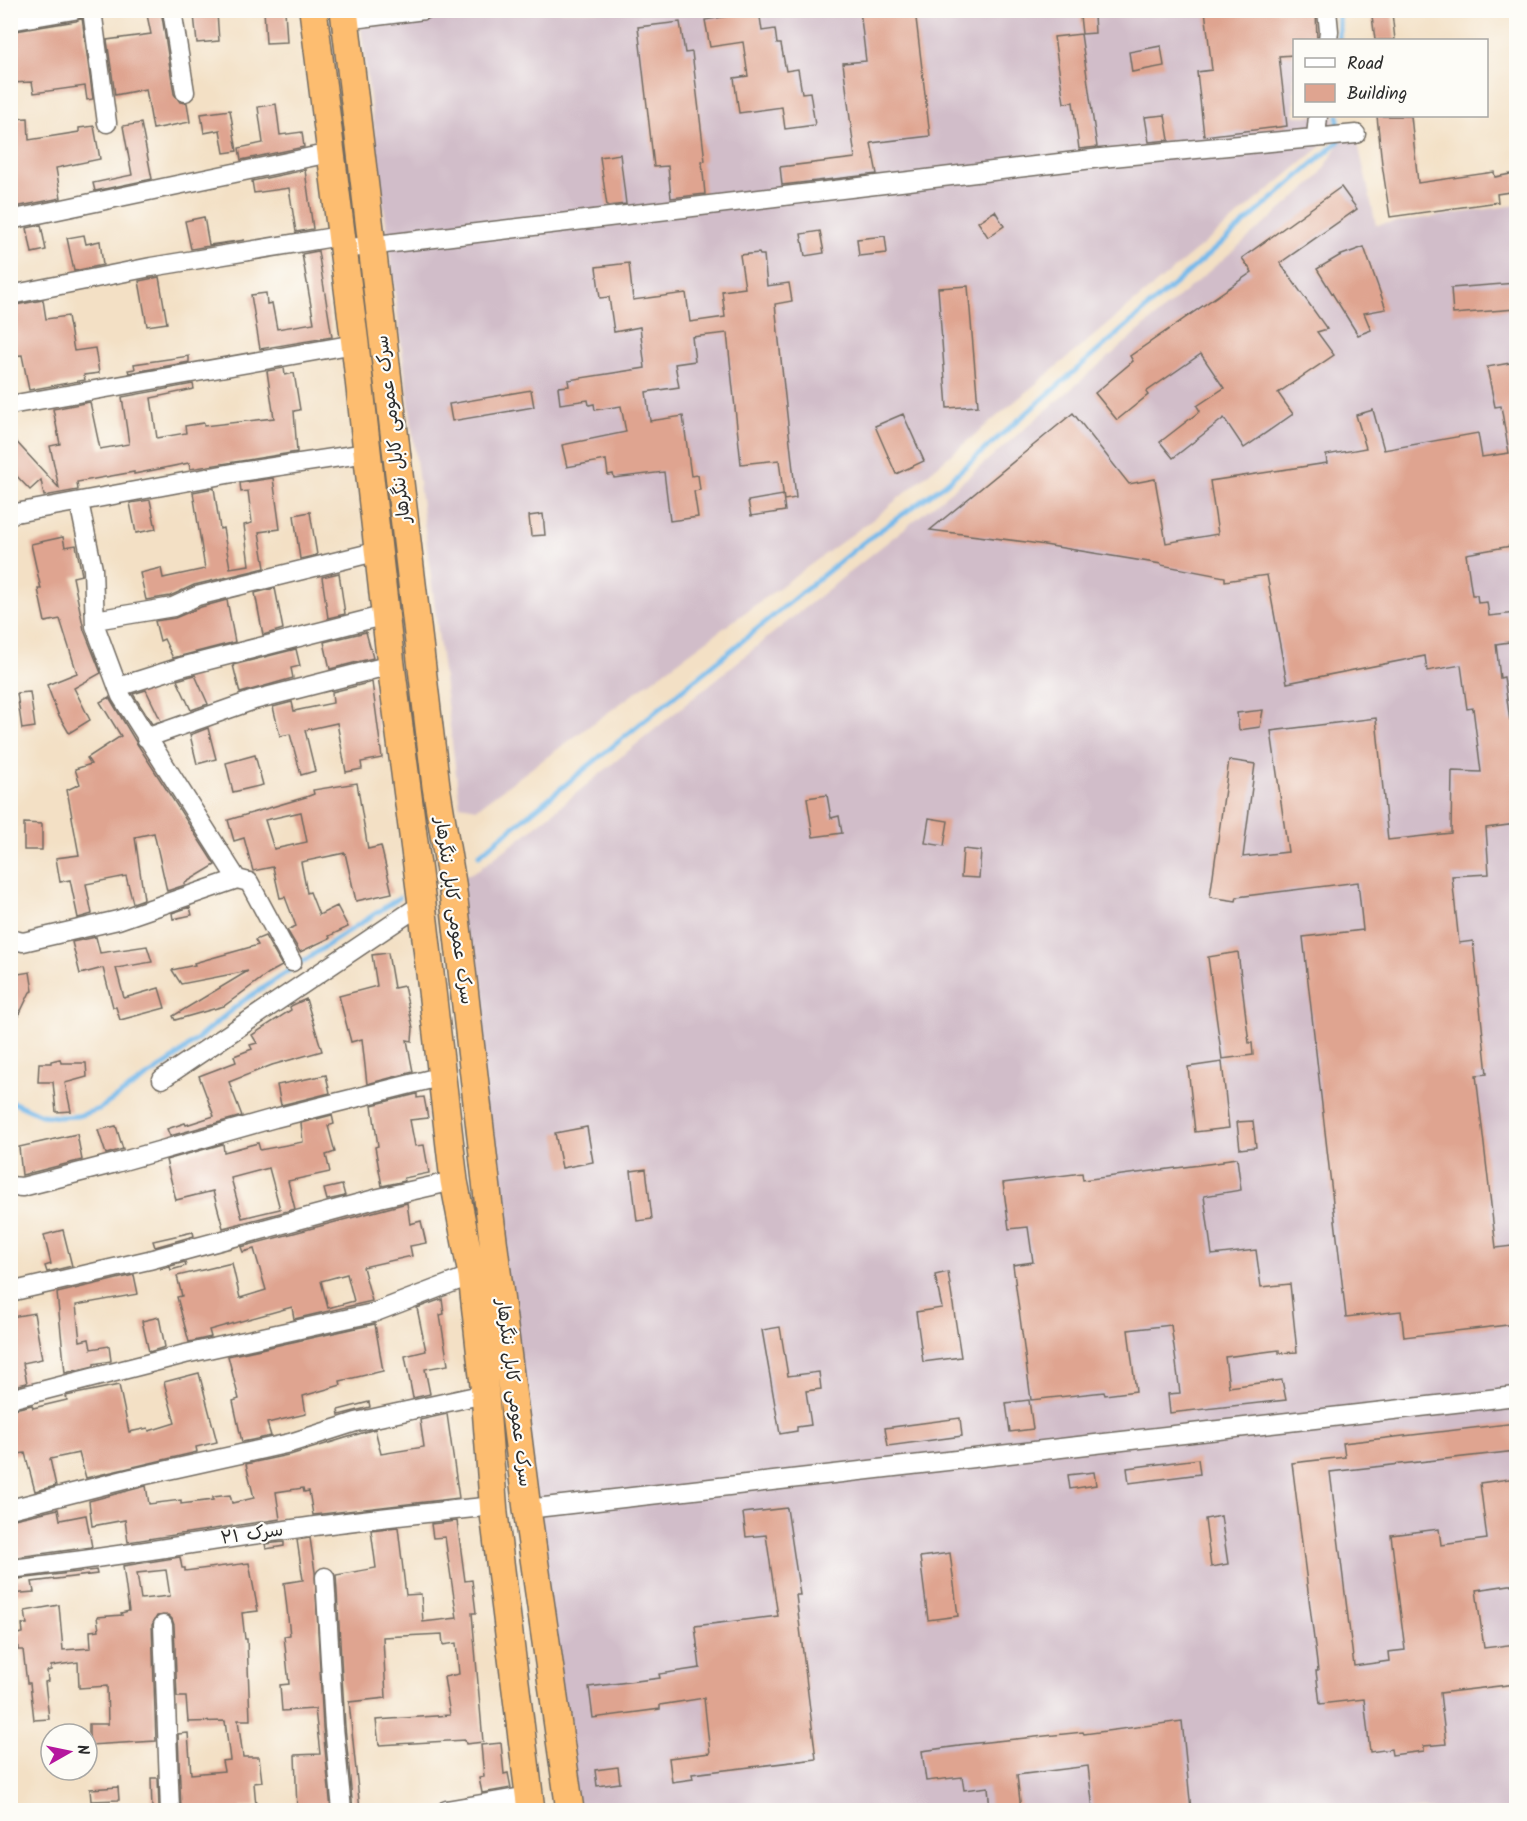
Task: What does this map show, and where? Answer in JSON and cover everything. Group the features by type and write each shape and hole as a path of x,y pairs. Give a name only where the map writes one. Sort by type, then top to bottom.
{"highway":[{"name":"سرک عمومی کابل ننگرهار","path":"313,10 454,1181 472,1275 485,1394 494,1510 530,1803"},
{"name":"سرک عمومی کابل ننگرهار","path":"344,15 436,786 452,884 490,1216 527,1509 570,1810"},
{"path":"494,1510 527,1509"}],"street":[{"path":"10,21 75,10"},
{"path":"92,10 107,123"},
{"path":"172,10 185,92"},
{"path":"344,15 424,10"},
{"path":"1327,10 1328,39"},
{"path":"1316,137 1318,117"},
{"path":"10,295 151,267 342,242 372,245 1101,158 1356,134"},
{"path":"10,220 330,153"},
{"path":"10,405 355,345"},
{"path":"10,514 233,473 368,453"},
{"path":"79,502 93,569 95,626 121,696 237,879"},
{"path":"95,620 173,607 197,596 379,551"},
{"path":"118,687 181,667 386,615"},
{"path":"146,738 254,700 391,665"},
{"path":"10,939 23,942 118,920 237,879 249,882 292,962"},
{"path":"162,1079 422,904"},
{"path":"10,1186 22,1187 275,1118 443,1076"},
{"path":"10,1292 149,1260 379,1198 454,1181"},
{"path":"10,1399 185,1354 373,1313 472,1275"},
{"path":"10,1509 132,1478 290,1443 356,1422 485,1394"},
{"path":"527,1509 1516,1396"},
{"name":"سرک ۲۱","path":"10,1569 74,1562 287,1530 494,1510"},
{"path":"325,1577 334,1727 342,1810"},
{"path":"163,1625 170,1810"},
{"path":"446,1810 530,1803"}],"shaded area":[{"path":"359,11 1323,11 1326,39 1293,39 1293,117 1333,117 1335,135 876,517 477,808 460,805"},
{"path":"1356,134 1376,225 1516,205 1516,1810 570,1810 452,883 479,869 525,835 955,488 1317,179 1340,141"}],"building":[{"path":"146,10 161,10 174,94 180,102 187,103 190,122 153,129 146,89 115,95 107,40 151,34"},
{"path":"264,10 285,10 287,42 266,43"},
{"path":"728,10 759,10 762,31 775,29 777,44 781,44 786,71 798,69 802,93 810,92 815,125 785,129 782,107 739,113 734,78 748,76 743,42 710,47 705,20 729,16"},
{"path":"860,10 915,10 930,136 871,143 877,174 782,185 780,167 855,158 843,63 866,61"},
{"path":"1205,10 1316,10 1317,39 1293,39 1293,55 1279,56 1287,126 1204,136 1197,72 1212,70"},
{"path":"217,13 219,41 197,43 194,15"},
{"path":"1392,13 1395,39 1375,39 1372,16"},
{"path":"1094,15 1095,33 1082,34 1080,16"},
{"path":"82,18 93,99 87,100 85,86 34,93 32,82 10,83 10,32"},
{"path":"680,22 685,53 692,52 705,161 702,162 705,194 671,198 668,166 654,167 638,27"},
{"path":"1081,34 1097,147 1079,149 1073,102 1064,103 1054,37"},
{"path":"1161,46 1164,66 1132,72 1129,52"},
{"path":"276,104 280,135 302,132 304,147 241,160 239,148 263,143 258,107"},
{"path":"230,110 237,151 224,153 220,130 204,133 201,114"},
{"path":"1165,115 1169,140 1149,142 1145,117"},
{"path":"1377,117 1411,117 1418,183 1494,172 1495,177 1516,173 1516,191 1497,194 1498,202 1390,217"},
{"path":"28,118 29,140 79,132 79,128 94,126 100,159 56,168 61,198 10,208 10,119"},
{"path":"141,123 152,179 95,191 93,183 132,175 123,126"},
{"path":"620,154 626,204 607,206 600,157"},
{"path":"305,170 313,229 296,232 289,188 254,193 252,181"},
{"path":"1341,187 1357,209 1280,263 1327,329 1317,332 1334,355 1278,393 1293,414 1244,448 1224,418 1173,458 1160,442 1200,411 1197,406 1224,388 1201,354 1146,392 1148,395 1117,420 1095,393 1133,361 1130,356 1252,272 1242,258"},
{"path":"995,211 1004,226 988,237 978,222"},
{"path":"204,217 209,245 245,240 191,249 185,221"},
{"path":"41,225 46,250 32,253 27,228"},
{"path":"820,231 824,253 805,256 801,234"},
{"path":"84,235 86,244 100,241 103,265 74,271 67,238"},
{"path":"885,236 887,253 859,256 857,239"},
{"path":"1364,247 1386,309 1364,313 1371,330 1358,335 1317,269 1339,256"},
{"path":"318,251 332,337 260,349 251,295 266,293 267,304 272,303 277,329 314,323 302,254"},
{"path":"759,253 764,255 767,286 789,283 792,301 775,304 796,498 784,500 779,460 741,464 727,333 692,337 695,361 675,364 679,387 646,392 650,421 683,416 691,476 698,475 700,490 694,491 698,517 670,521 664,472 614,478 613,474 608,475 606,460 567,467 562,445 626,432 621,406 595,410 594,404 589,405 588,400 560,404 558,387 569,386 568,380 645,368 640,327 614,332 609,297 600,298 596,267 629,263 633,300 686,293 690,322 725,317 722,291 745,288 740,255"},
{"path":"159,277 167,323 147,326 139,281"},
{"path":"1516,283 1516,309 1453,314 1451,288"},
{"path":"968,286 978,406 947,408 938,288"},
{"path":"43,300 46,319 68,316 74,351 95,348 99,373 84,375 85,380 29,390 22,355 10,356 10,306"},
{"path":"189,356 189,362 129,373 128,370 135,369 134,364"},
{"path":"1516,362 1516,545 1466,554 1472,595 1477,595 1478,603 1487,602 1489,616 1516,613 1516,641 1496,644 1500,678 1504,677 1510,721 1516,720 1516,824 1486,828 1489,874 1452,876 1459,943 1473,941 1487,1074 1476,1075 1496,1248 1512,1246 1516,1277 1516,1324 1404,1337 1401,1311 1346,1317 1303,937 1363,930 1358,882 1237,897 1236,901 1210,897 1229,760 1255,764 1243,857 1288,852 1271,731 1376,718 1388,840 1451,833 1452,771 1481,772 1473,708 1467,709 1461,665 1427,671 1425,656 1287,683 1267,575 1225,581 1225,577 1161,564 1026,542 930,530 1073,413 1129,484 1155,479 1166,543 1218,534 1210,481 1327,463 1326,455 1366,448 1356,415 1373,410 1384,450 1478,433 1482,457 1509,453 1501,406 1495,407 1487,367"},
{"path":"284,368 285,375 294,373 300,410 294,411 297,452 190,469 189,463 134,474 134,472 77,482 78,490 44,496 41,480 30,490 10,469 10,435 59,488 50,446 60,444 53,409 90,402 100,449 129,444 122,397 193,384 194,389 151,398 157,438 186,433 185,426 274,418 267,371"},
{"path":"531,390 534,407 452,421 449,404"},
{"path":"903,414 924,461 896,474 875,426"},
{"path":"273,478 280,529 259,532 265,568 194,585 170,596 146,600 140,573 161,568 163,578 205,569 193,492 214,488 220,529 223,528 230,568 249,565 244,525 252,523 248,491 241,492 240,483"},
{"path":"783,495 785,511 751,516 748,501"},
{"path":"150,500 156,529 136,533 130,503"},
{"path":"310,512 317,555 300,559 294,515"},
{"path":"543,514 545,535 531,536 529,516"},
{"path":"63,537 65,547 76,545 82,575 73,577 84,630 101,673 74,688 90,720 69,733 58,714 47,685 77,673 60,619 45,622 38,589 41,589 31,544"},
{"path":"339,573 345,614 328,618 322,577"},
{"path":"275,588 283,629 263,635 255,593"},
{"path":"227,600 235,642 173,658 164,639 160,641 155,621 175,618 201,607"},
{"path":"366,632 373,658 330,669 324,642"},
{"path":"296,649 300,666 291,668 293,678 240,693 233,665"},
{"path":"195,675 208,704 191,710 177,680"},
{"path":"372,682 382,758 361,762 362,769 346,772 337,723 305,730 315,771 301,775 290,734 280,736 273,707 292,702 294,711 333,703 332,692"},
{"path":"146,690 161,721 152,724 133,694"},
{"path":"30,692 35,727 22,729 17,693"},
{"path":"109,697 215,865 185,885 167,891 154,833 135,837 144,899 133,903 126,876 86,884 92,914 78,918 70,880 60,882 56,858 79,855 67,790 80,784 75,769 91,764 87,758 121,736 100,702"},
{"path":"1263,710 1260,727 1239,730 1237,713"},
{"path":"208,728 216,759 197,764 190,735"},
{"path":"255,755 263,785 233,792 226,763"},
{"path":"357,783 368,849 381,846 392,893 356,901 345,853 301,862 307,893 310,892 319,915 337,906 348,927 300,952 287,930 296,926 285,897 280,898 273,867 253,871 244,838 234,841 228,820 306,797 314,794 313,790","holes":["301,812 307,842 274,849 265,820"]},
{"path":"827,795 831,818 839,816 842,833 813,837 807,798"},
{"path":"929,818 948,821 944,846 925,843"},
{"path":"24,823 42,824 42,850 24,850"},
{"path":"963,849 981,851 979,878 961,877"},
{"path":"190,907 192,915 173,919 172,913"},
{"path":"265,936 282,966 224,1006 175,1020 173,1016 248,971 181,984 172,970 258,945 255,940"},
{"path":"96,937 100,953 147,946 152,962 116,968 124,998 159,988 165,1008 120,1020 116,1007 113,1007 103,968 80,974 72,942"},
{"path":"1238,952 1249,1043 1252,1043 1253,1055 1222,1059 1208,957"},
{"path":"388,953 394,988 404,986 413,1028 412,1041 407,1040 413,1072 367,1084 362,1039 351,1042 339,996 377,986 372,955"},
{"path":"30,972 33,991 30,992 19,1015 12,975"},
{"path":"306,999 322,1051 272,1065 229,1082 242,1116 170,1136 167,1129 214,1116 199,1076 236,1062 234,1056 252,1049 250,1045 257,1043 252,1035 291,1010 290,1007 293,1005"},
{"path":"60,1059 61,1063 86,1063 87,1077 65,1083 71,1111 56,1112 53,1082 38,1082 39,1063 51,1063 51,1061"},
{"path":"1222,1062 1229,1128 1195,1132 1188,1067"},
{"path":"326,1075 330,1093 281,1105 277,1085"},
{"path":"417,1094 417,1098 424,1097 428,1118 410,1120 415,1146 424,1145 429,1173 404,1178 405,1181 382,1186 375,1147 378,1146 372,1105"},
{"path":"332,1115 334,1124 328,1126 335,1152 326,1155 330,1172 288,1181 295,1209 223,1228 213,1191 176,1200 166,1160 223,1144 224,1152 258,1143 260,1150 303,1142 301,1123","holes":["269,1168 280,1209 242,1218 231,1178"]},
{"path":"1253,1121 1256,1147 1240,1149 1237,1122"},
{"path":"116,1126 123,1149 106,1154 98,1130"},
{"path":"587,1127 593,1162 562,1168 555,1133"},
{"path":"77,1134 82,1160 22,1175 19,1147"},
{"path":"1237,1158 1241,1190 1204,1196 1212,1255 1256,1250 1261,1287 1290,1284 1297,1352 1279,1353 1279,1350 1225,1357 1229,1387 1282,1380 1286,1400 1170,1413 1168,1394 1180,1393 1171,1325 1128,1330 1136,1391 1031,1400 1013,1265 1033,1262 1028,1227 1009,1229 1003,1183 1082,1173 1083,1180 1223,1162 1223,1160"},
{"path":"646,1169 652,1219 637,1221 631,1171"},
{"path":"342,1185 345,1196 327,1200 324,1189"},
{"path":"407,1203 410,1224 421,1221 426,1243 410,1246 412,1256 363,1267 372,1301 294,1319 292,1307 209,1330 211,1337 189,1342 177,1297 182,1296 177,1276 232,1263 240,1298 266,1290 254,1249 243,1252 241,1247","holes":["347,1274 354,1301 328,1308 321,1281"]},
{"path":"63,1230 72,1266 47,1272 45,1266 51,1264 44,1235"},
{"path":"193,1232 194,1236 155,1247 153,1241"},
{"path":"185,1262 186,1266 171,1270 170,1267 160,1269"},
{"path":"948,1272 961,1357 923,1362 916,1312 942,1308 935,1275"},
{"path":"134,1275 138,1294 76,1305 80,1341 89,1339 91,1349 109,1346 111,1361 65,1373 57,1293"},
{"path":"442,1299 444,1314 440,1315 448,1365 425,1369 430,1394 413,1398 405,1356 426,1351 417,1308"},
{"path":"34,1313 42,1359 23,1363 27,1383 10,1387 10,1333 13,1333 11,1317"},
{"path":"159,1317 165,1347 149,1352 142,1321"},
{"path":"375,1324 383,1371 340,1381 341,1385 303,1396 306,1414 267,1423 271,1436 242,1442 233,1401 239,1399 228,1356"},
{"path":"780,1327 788,1376 819,1372 821,1389 806,1391 811,1425 797,1427 797,1431 780,1434 762,1330"},
{"path":"199,1373 217,1442 196,1447 197,1452 86,1478 79,1453 50,1459 56,1486 35,1491 25,1453 10,1455 10,1410 32,1405 33,1408 67,1400 66,1396 119,1385 129,1432 148,1428 149,1431 175,1423 164,1382"},
{"path":"1029,1400 1033,1429 1010,1432 1006,1403"},
{"path":"369,1402 370,1407 339,1415 338,1410"},
{"path":"447,1414 459,1498 313,1515 309,1491 304,1492 303,1488 276,1492 280,1519 128,1542 125,1520 92,1526 89,1501 146,1486 149,1504 181,1500 181,1504 213,1500 213,1497 230,1495 232,1503 254,1498 246,1464 293,1454 375,1429 381,1454 424,1447 420,1420"},
{"path":"960,1418 962,1436 888,1446 885,1428"},
{"path":"1516,1423 1516,1451 1330,1472 1354,1666 1389,1661 1388,1652 1405,1650 1391,1535 1439,1529 1441,1545 1487,1539 1480,1483 1516,1478 1516,1584 1476,1590 1484,1648 1516,1644 1516,1684 1440,1693 1446,1744 1424,1746 1424,1751 1392,1755 1391,1749 1370,1752 1364,1699 1320,1704 1316,1671 1318,1671 1292,1463 1345,1457 1343,1443"},
{"path":"1198,1459 1200,1474 1129,1483 1127,1468"},
{"path":"1094,1472 1096,1485 1070,1489 1068,1475"},
{"path":"787,1508 800,1595 796,1595 816,1759 692,1774 693,1779 672,1782 669,1758 710,1753 704,1698 660,1705 660,1709 593,1718 589,1687 660,1678 659,1674 700,1668 695,1626 778,1616 766,1535 746,1537 743,1513"},
{"path":"58,1509 60,1520 86,1515 92,1547 10,1558 10,1520"},
{"path":"1221,1516 1228,1564 1211,1567 1205,1519"},
{"path":"457,1521 465,1581 472,1580 476,1613 472,1613 483,1742 466,1744 465,1740 379,1745 376,1720 450,1715 444,1677 459,1674 456,1643 443,1645 442,1634 383,1637 386,1698 349,1702 360,1810 353,1810 345,1726 336,1575 376,1568 371,1530 398,1527 406,1595 421,1594 423,1622 457,1618 445,1537 433,1538 431,1524"},
{"path":"310,1538 315,1572 323,1728 331,1810 297,1810 295,1755 320,1754 315,1709 282,1711 280,1685 289,1684 284,1636 290,1635 284,1583 303,1580 297,1540"},
{"path":"284,1542 284,1546 266,1549 265,1544"},
{"path":"950,1553 958,1616 928,1620 920,1557"},
{"path":"180,1557 182,1568 185,1568 185,1571 249,1563 258,1611 242,1613 245,1639 247,1639 250,1720 238,1720 243,1757 259,1757 262,1782 254,1783 256,1806 241,1807 241,1810 181,1810 178,1734 188,1733 191,1774 224,1771 222,1761 230,1760 225,1721 188,1722 186,1697 177,1697 174,1625 168,1615 157,1616 152,1625 156,1741 99,1744 99,1724 108,1724 107,1686 79,1688 78,1662 51,1666 51,1670 47,1671 48,1681 45,1682 49,1719 34,1720 23,1650 18,1650 17,1634 23,1633 22,1624 27,1624 25,1611 59,1605 63,1650 91,1648 90,1631 99,1630 97,1617 122,1615 121,1613 129,1611 123,1566","holes":["166,1570 170,1596 141,1599 137,1573"]},
{"path":"96,1570 97,1574 32,1582 34,1592 10,1594 10,1580"},
{"path":"1182,1721 1191,1810 1093,1810 1088,1766 1017,1775 1021,1810 990,1810 988,1787 964,1790 962,1777 926,1781 922,1751"},
{"path":"501,1743 504,1774 508,1773 511,1788 482,1793 479,1778 484,1777 481,1745"},
{"path":"618,1767 620,1783 597,1786 595,1770"},
{"path":"151,1778 158,1778 159,1810 152,1810"},
{"path":"118,1787 119,1800 91,1801 90,1789"}],"waterway":[{"path":"1339,10 1339,39"},
{"path":"1338,117 1338,132"},
{"path":"479,855 864,542 945,484 1339,141"},
{"path":"10,1101 41,1115 60,1117 78,1116 99,1109 172,1060 243,1001 399,898"}]}
